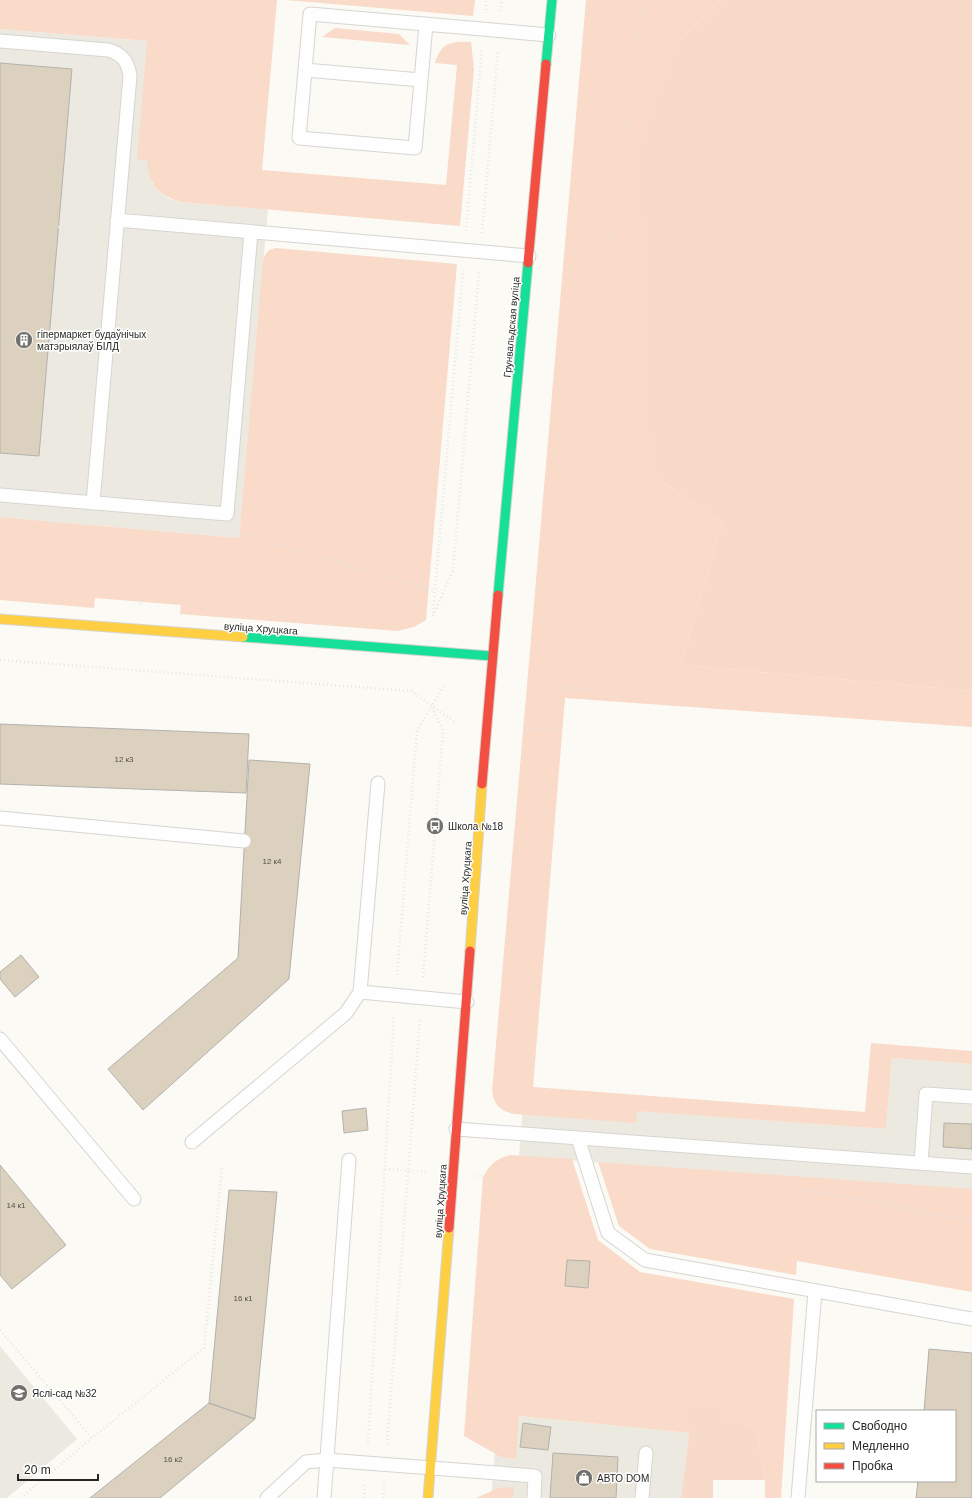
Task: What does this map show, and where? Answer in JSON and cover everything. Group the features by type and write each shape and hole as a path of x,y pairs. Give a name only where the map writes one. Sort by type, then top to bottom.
{"main road":[{"name":"Грунвальдская вуліца","path":"492,656 552,0"},
{"name":"вуліца Хруцкага","path":"0,619 492,656 467,1002 428,1498"}],"lane":[{"path":"426,24 415,148 299,138 310,14 499,30 549,35"},
{"path":"0,41 108,50 117,53 124,58 129,67 130,76 93,503"},
{"path":"305,70 421,80"},
{"path":"117,220 529,256"},
{"path":"0,495 227,514 252,232"},
{"path":"192,1142 346,1013 360,992 378,783"},
{"path":"0,818 244,841"},
{"path":"360,992 467,1002"},
{"path":"0,1039 134,1199"},
{"path":"921,1163 926,1094 972,1097"},
{"path":"456,1129 972,1167"},
{"path":"578,1138 608,1233 645,1260 972,1319"},
{"path":"324,1498 349,1160"},
{"path":"798,1498 815,1291"},
{"path":"642,1498 646,1453"},
{"path":"267,1498 306,1462 327,1460 536,1476 534,1498"}],"path":[{"path":"486,0 433,616 453,570 502,0"},
{"path":"523,728 553,731 555,698 565,687 590,690 602,677 606,258 642,14 647,0"},
{"path":"43,462 78,65"},
{"path":"0,458 55,462"},
{"path":"50,517 50,519 145,608"},
{"path":"235,532 435,591"},
{"path":"0,660 411,691 456,723"},
{"path":"364,1498 395,996 417,731 444,686"},
{"path":"383,1498 443,731 432,707"},
{"path":"21,1498 92,1438 204,1348 222,1168"},
{"path":"774,1173 791,1187 972,1221"},
{"path":"0,1330 92,1438"}],"shaded area":[{"path":"0,0 277,0 262,170 446,185 457,65 435,63 437,56 444,47 452,43 471,42 474,69 460,226 182,202 167,196 161,193 153,183 148,169 147,160 137,160 147,41 0,29"},
{"path":"286,0 475,0 473,16"},
{"path":"586,0 721,0 676,44 650,473 722,523 681,665 972,691 972,727 565,698 533,1087 865,1112 871,1043 972,1051 972,1064 892,1058 886,1129 637,1111 636,1123 514,1114 498,1107 493,1096 492,1091"},
{"path":"721,0 972,0 972,691 681,665 722,523 650,473 638,148 676,44"},
{"path":"335,28 399,34 410,45 322,37"},
{"path":"0,29 157,42 152,183 160,193 170,199 182,202 268,209 239,538 0,517"},
{"path":"276,248 457,264 426,620 414,627 398,631 180,614 181,605 95,598 94,608 0,600 0,517 239,538 263,259 268,251"},
{"path":"892,1058 972,1064 972,1195 519,1156 523,1102 886,1129"},
{"path":"510,1155 572,1159 598,1240 640,1272 794,1299 781,1498 765,1498 765,1480 756,1425 728,1422 682,1405 689,1433 519,1416 516,1459 501,1457 464,1436 483,1177 494,1163"},
{"path":"598,1162 972,1189 972,1292 797,1261 796,1275 650,1249 619,1226"},
{"name":"Яслі-сад №32","path":"0,1346 77,1439 7,1498 0,1498"},
{"path":"721,1403 728,1422 756,1425 765,1480 713,1480 713,1498 681,1498 689,1433 681,1405"},
{"path":"498,1414 689,1433 681,1498 491,1498"},
{"path":"514,1487 513,1498 476,1498 499,1488"}],"building":[{"name":"гіпермаркет будаўнічых матэрыялаў БІЛД","path":"0,63 72,69 39,456 0,453"},
{"path":"0,724 249,734 246,793 0,784"},
{"path":"249,760 310,764 289,979 143,1110 108,1069 238,958"},
{"path":"21,955 39,977 15,997 0,979 0,972"},
{"path":"366,1108 368,1130 344,1133 342,1111"},
{"path":"944,1123 972,1124 972,1149 943,1147"},
{"path":"0,1165 66,1245 12,1289 0,1275"},
{"path":"229,1190 277,1192 255,1419 209,1403"},
{"path":"567,1260 590,1261 588,1288 565,1286"},
{"path":"929,1349 972,1353 972,1498 916,1498 918,1482 956,1482 956,1410 924,1410"},
{"path":"209,1403 255,1419 160,1498 90,1498"},
{"path":"523,1423 551,1427 548,1450 520,1447"},
{"name":"АВТО DOM","path":"553,1453 618,1457 616,1498 550,1498"}],"traffic: fast":[{"path":"546,64 552,0"},
{"path":"498,595 528,263"},
{"path":"243,637 492,656"}],"traffic: slow":[{"path":"0,619 243,637"},
{"path":"470,951 482,784"},
{"path":"428,1498 449,1228"}],"traffic: jam":[{"path":"528,263 546,64"},
{"path":"482,784 498,595"},
{"path":"449,1228 470,951"}],"place":[{"name":"гіпермаркет будаўнічых матэрыялаў БІЛД","path":"24,340"},
{"name":"Школа №18","path":"435,826"},
{"name":"Яслі-сад №32","path":"19,1393"},
{"name":"АВТО DOM","path":"584,1478"}]}
